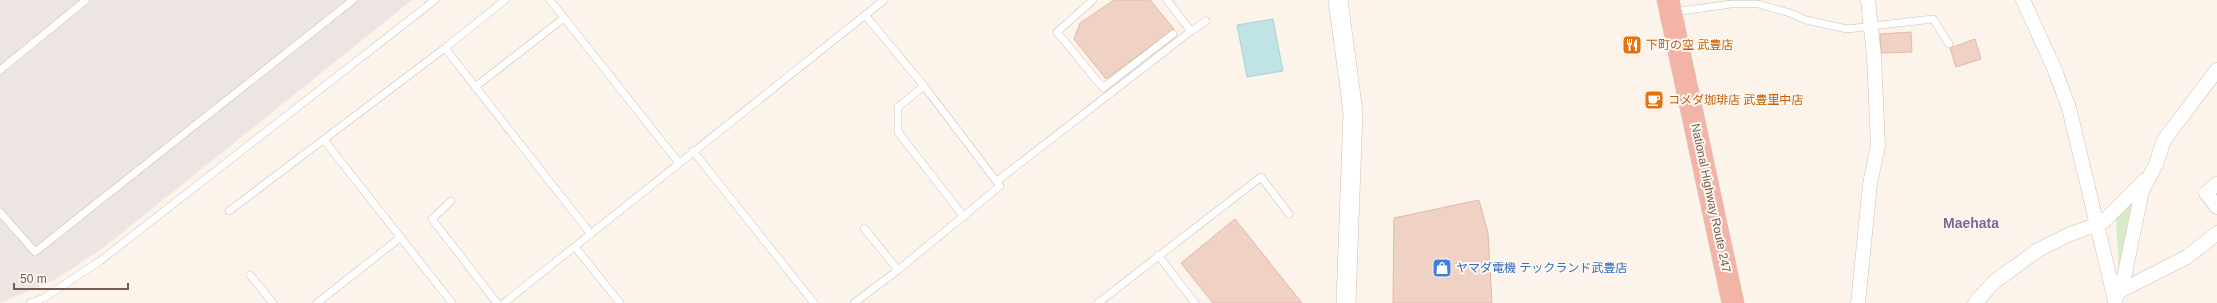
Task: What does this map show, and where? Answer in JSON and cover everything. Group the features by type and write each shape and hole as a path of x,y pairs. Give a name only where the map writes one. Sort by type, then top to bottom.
{"highway":[{"name":"National Highway Route 247","path":"1670,6 1733,303"}],"street":[{"path":"1338,0 1352,112 1346,303"},
{"path":"1858,303 1870,184 1878,145 1874,56 1868,0"},
{"path":"2023,0 2054,68 2069,108 2116,299"},
{"path":"2116,299 2125,273 2142,191 2150,176 2164,140 2217,70"},
{"path":"1975,303 1994,282 2018,263 2068,235 2103,222 2133,190 2150,176"},
{"path":"2217,184 2206,193 2217,207"},
{"path":"2116,299 2187,257 2217,234"}],"lane":[{"path":"0,70 86,0"},
{"path":"30,303 44,298 100,261 435,0"},
{"path":"229,211 324,140 505,0"},
{"path":"550,0 679,163"},
{"path":"504,303 884,0"},
{"path":"1093,0 1083,3 1057,32 1104,88 1174,34"},
{"path":"1167,0 1191,31"},
{"path":"0,212 35,252 352,1"},
{"path":"1670,6 1758,4 1784,11 1806,20 1847,28 1933,19 1949,44"},
{"path":"854,303 898,270 1000,186 924,86 865,15"},
{"path":"475,87 564,18"},
{"path":"997,182 1191,31 1206,21"},
{"path":"444,48 590,234"},
{"path":"924,86 898,107 898,132 964,217"},
{"path":"324,140 452,303"},
{"path":"693,151 814,303"},
{"path":"1098,303 1158,255 1261,177 1289,214"},
{"path":"451,201 432,219 497,303"},
{"path":"864,228 898,270"},
{"path":"317,303 401,237"},
{"path":"575,247 620,303"},
{"path":"1158,255 1195,303"},
{"path":"250,275 273,303"}],"shaded area":[{"path":"0,0 412,0 103,248 56,279 0,303"}],"green space":[{"path":"2131,202 2136,203 2119,273 2116,219"}],"water":[{"path":"1273,19 1283,71 1247,77 1237,25"}],"building":[{"path":"1114,0 1150,0 1174,29 1106,79 1074,39 1080,23"},
{"path":"1911,32 1912,52 1881,53 1880,34"},
{"path":"1975,39 1981,59 1956,67 1950,48"},
{"name":"ヤマダ電機 テックランド武豊店","path":"1479,200 1488,233 1492,303 1393,303 1394,218"},
{"path":"1235,219 1302,303 1213,303 1181,263"}],"place":[{"name":"下町の空 武豊店","path":"1632,45"},
{"name":"コメダ珈琲店 武豊里中店","path":"1654,100"},
{"name":"ヤマダ電機 テックランド武豊店","path":"1442,268"}],"district":[{"name":"Maehata","path":"1971,223"}]}
